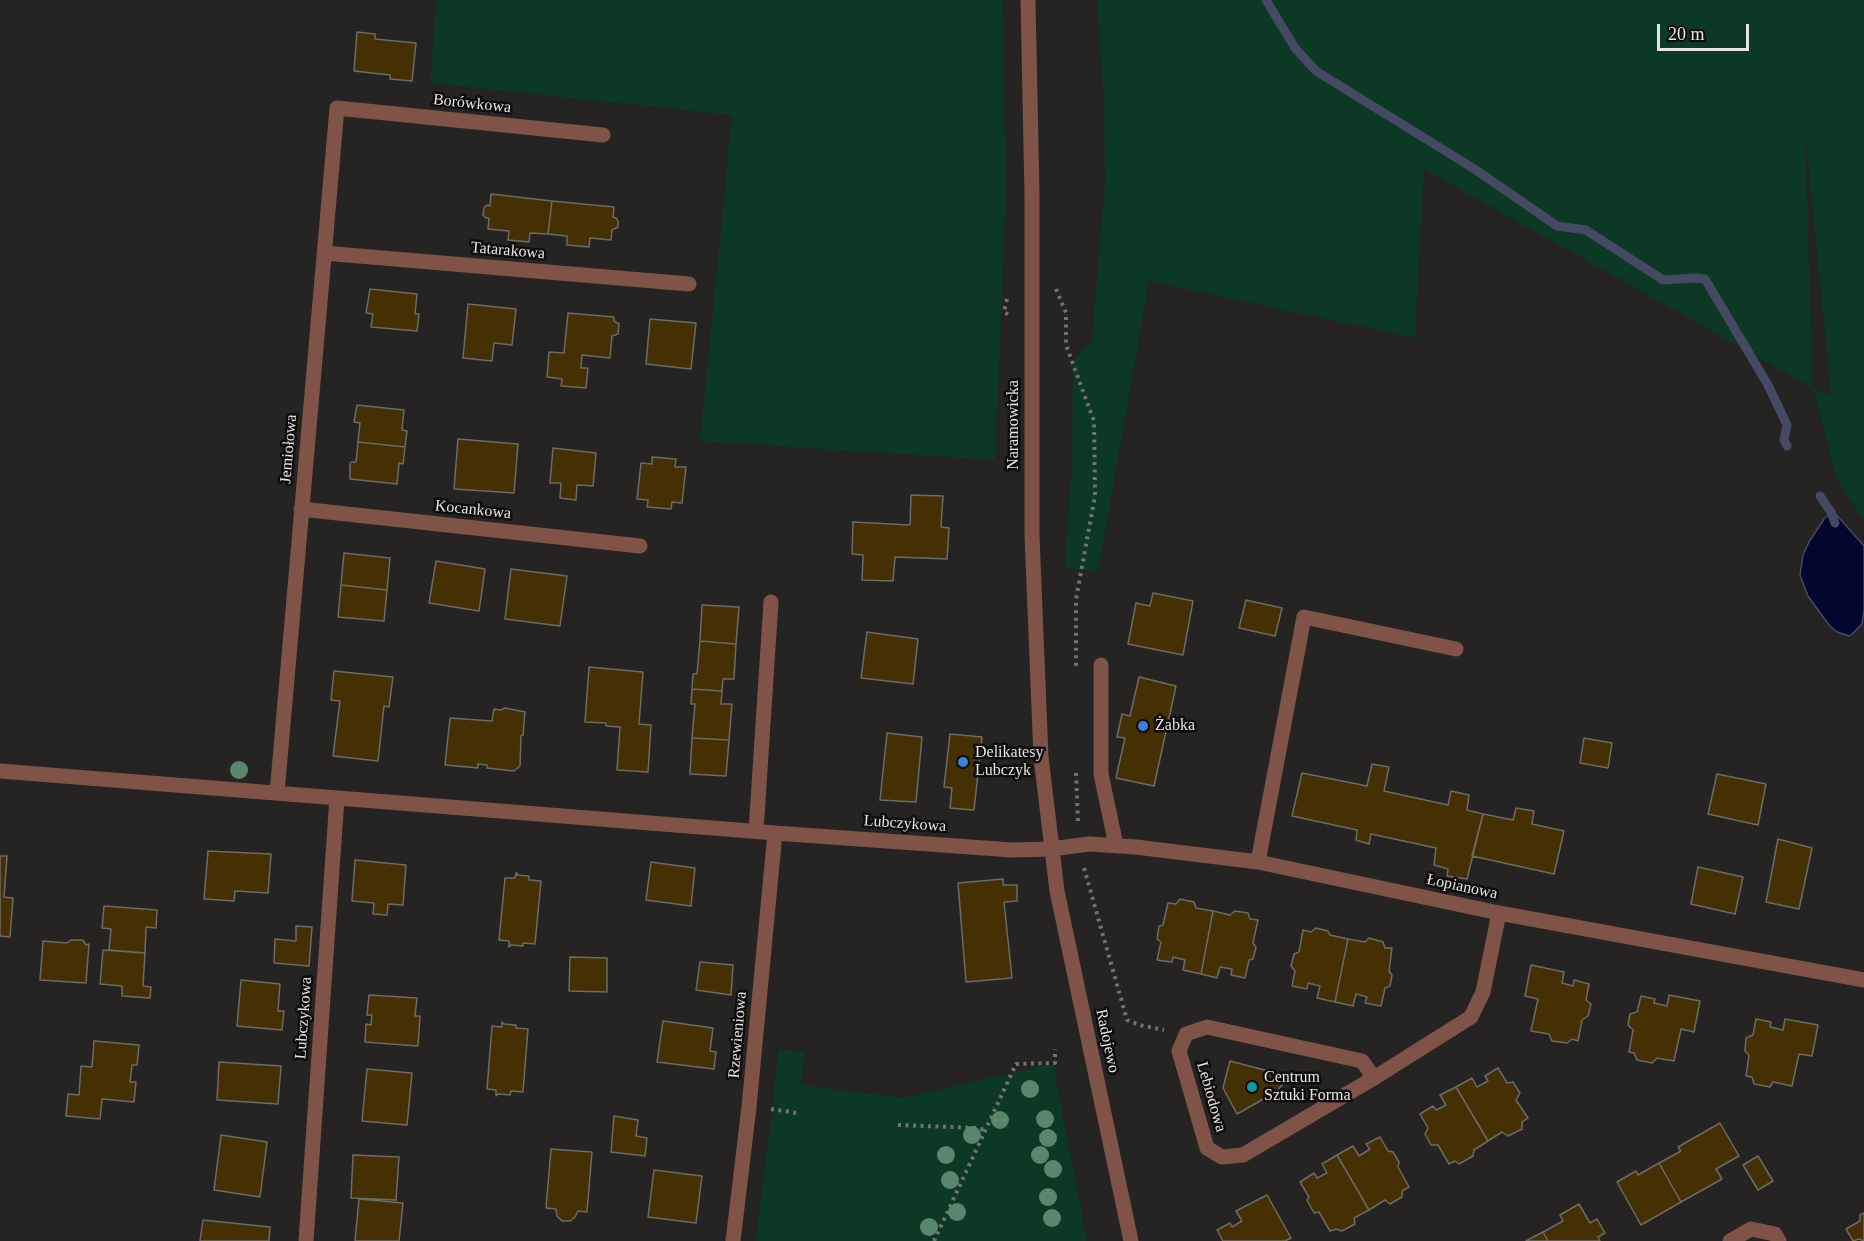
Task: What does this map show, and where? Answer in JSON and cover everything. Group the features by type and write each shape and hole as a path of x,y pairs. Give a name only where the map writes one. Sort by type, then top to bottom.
{"street":[{"name":"Naramowicka","path":"1028,0 1032,193 1032,536 1039,724 1051,849"},
{"name":"Borówkowa","path":"337,108 603,135"},
{"name":"Jemiołowa","path":"277,793 337,108"},
{"name":"Tatarakowa","path":"324,253 689,284"},
{"name":"Kocankowa","path":"302,509 640,546"},
{"path":"756,831 771,602"},
{"path":"1258,862 1304,617 1456,649"},
{"path":"1101,665 1101,774 1116,845"},
{"name":"Lubczykowa","path":"0,771 775,833 1012,850 1051,849"},
{"name":"Lubczykowa","path":"306,1241 337,798"},
{"name":"Rzewieniowa","path":"733,1241 749,1107 775,833"},
{"name":"Łopianowa","path":"1051,849 1089,844 1116,845 1258,862 1499,913 1864,980"},
{"name":"Radojewo","path":"1051,849 1057,891 1131,1241"},
{"name":"Lebiodowa","path":"1374,1078 1362,1061 1207,1027 1186,1034 1179,1051 1207,1148 1222,1157 1243,1155 1374,1078 1471,1017 1483,992 1499,913"},
{"path":"1730,1241 1751,1229 1775,1234 1779,1241"}],"path":[{"path":"1059,314 1066,314"},
{"path":"933,1241 1016,1064 1056,1063 1055,1049"},
{"path":"898,1125 985,1130"}],"green space":[{"path":"436,0 1003,0 1006,197 995,460 700,441 732,115 430,83"},
{"path":"1097,0 1864,0 1864,522 1836,477 1813,388 1424,169 1415,338 1149,281 1098,572 1065,567 1072,461 1073,363 1092,339 1105,184 1104,102","holes":["1805,131 1831,395 1830,396 1813,388"]},
{"path":"779,1049 804,1052 801,1085 902,1098 1053,1064 1087,1241 756,1241"}],"water":[{"path":"1833,511 1864,546 1862,624 1850,636 1837,632 1829,625 1808,596 1800,575 1803,555 1809,542 1824,519"}],"building":[{"path":"357,32 375,34 375,39 416,43 412,81 390,79 390,75 354,71"},
{"path":"491,194 552,201 548,234 530,233 529,242 508,240 509,231 488,229 489,218 483,215 484,208 487,205 490,206"},
{"path":"552,201 614,207 613,217 618,221 618,227 612,230 611,240 590,238 589,247 567,245 567,236 548,234"},
{"path":"370,289 417,294 415,314 419,314 417,331 371,327 373,314 366,313"},
{"path":"468,304 516,309 512,345 494,343 492,361 463,358"},
{"path":"568,313 614,317 614,321 619,324 618,334 612,336 610,358 582,355 581,368 588,368 586,388 561,386 562,379 547,377 549,352 564,353"},
{"path":"650,319 696,323 691,369 646,364"},
{"path":"357,405 404,410 402,430 407,431 405,447 358,442 360,423 354,422"},
{"path":"458,439 518,444 514,493 454,489"},
{"path":"358,442 405,447 403,464 399,463 397,484 350,479 350,464 356,462"},
{"path":"553,448 596,453 593,486 577,485 576,500 560,498 561,483 550,483"},
{"path":"652,457 676,459 675,467 686,467 682,503 672,502 671,509 647,507 648,500 637,499 641,463 652,464"},
{"path":"911,495 943,496 941,527 949,528 947,559 895,557 893,581 862,580 863,555 852,554 853,522 910,525"},
{"path":"344,553 390,558 387,590 341,585"},
{"path":"436,561 485,569 479,611 429,603"},
{"path":"511,569 567,576 560,626 505,619"},
{"path":"341,585 387,590 384,621 338,617"},
{"path":"1153,593 1193,601 1183,655 1128,644 1136,603 1150,606"},
{"path":"1246,600 1282,608 1275,636 1239,628"},
{"path":"702,605 739,607 736,644 700,641"},
{"path":"867,632 918,639 913,684 861,678"},
{"path":"700,641 736,644 734,679 723,679 722,691 692,689 693,674 697,674"},
{"path":"589,667 643,672 639,724 651,725 648,772 617,770 620,727 606,726 606,723 585,722"},
{"path":"334,671 393,677 389,707 384,706 378,761 333,756 340,701 331,700"},
{"name":"Żabka","path":"1139,677 1176,686 1154,786 1116,778 1125,738 1117,737 1122,714 1130,716"},
{"path":"692,689 722,691 721,704 732,704 729,740 692,738 695,704 691,704"},
{"path":"505,708 525,712 520,766 514,771 487,768 487,765 478,764 478,768 445,765 450,718 492,721 494,709"},
{"path":"887,733 922,737 916,802 880,800"},
{"name":"Delikatesy Lubczyk","path":"950,734 982,737 974,810 950,808 952,788 944,787"},
{"path":"692,738 729,740 726,776 690,774"},
{"path":"1584,738 1612,743 1608,768 1580,763"},
{"path":"1372,764 1389,767 1384,791 1448,805 1451,791 1469,795 1467,810 1483,814 1467,879 1447,876 1448,869 1434,865 1436,848 1371,834 1369,844 1356,840 1357,830 1292,816 1302,773 1367,786"},
{"path":"1717,774 1766,784 1758,825 1708,814"},
{"path":"1516,808 1534,811 1532,824 1564,831 1554,874 1472,856 1483,814 1513,820"},
{"path":"1778,839 1812,848 1799,909 1766,902"},
{"path":"208,851 271,854 268,893 235,891 234,901 204,899"},
{"path":"0,856 7,856 4,897 13,898 10,937 0,936"},
{"path":"355,860 406,865 403,905 388,904 387,915 373,914 374,903 352,901"},
{"path":"651,862 695,868 691,906 646,900"},
{"path":"1698,867 1743,877 1735,914 1691,904"},
{"path":"516,873 529,876 529,880 541,881 535,944 523,943 523,946 511,945 509,947 509,941 499,940 505,878 515,878"},
{"path":"1003,879 1003,885 1017,885 1017,901 1004,902 1012,978 966,982 958,883"},
{"path":"1180,899 1194,902 1196,908 1213,911 1201,974 1183,970 1185,960 1173,957 1172,962 1157,960 1161,942 1157,939 1159,926 1163,925 1168,903 1176,904"},
{"path":"104,906 157,910 156,928 146,927 145,953 109,950 111,929 102,928"},
{"path":"1213,911 1230,915 1235,911 1248,913 1250,919 1258,920 1253,943 1256,947 1253,959 1249,960 1245,978 1231,975 1232,969 1220,967 1217,978 1201,974"},
{"path":"296,926 312,927 309,966 274,963 275,939 296,941"},
{"path":"1316,928 1328,931 1330,935 1348,939 1335,1002 1317,998 1320,986 1308,983 1307,989 1292,986 1295,971 1291,966 1294,954 1299,952 1303,930 1311,932"},
{"path":"1369,938 1383,942 1385,948 1392,948 1390,986 1385,988 1381,1006 1365,1003 1367,997 1356,994 1353,1006 1335,1002 1348,939 1365,942"},
{"path":"71,940 83,940 86,945 89,944 86,983 40,980 43,941 67,943"},
{"path":"103,950 145,953 143,986 151,987 150,998 122,996 122,986 100,984"},
{"path":"570,957 607,958 607,992 569,991"},
{"path":"700,962 733,965 731,995 696,990"},
{"path":"1531,965 1564,972 1562,983 1573,986 1574,980 1589,984 1586,1000 1591,1004 1588,1016 1582,1020 1578,1041 1572,1039 1567,1043 1552,1041 1549,1034 1531,1031 1538,999 1525,996"},
{"path":"241,980 280,984 278,1011 284,1011 282,1030 237,1026"},
{"path":"369,995 417,998 415,1016 420,1016 418,1046 365,1042 366,1024 371,1025 372,1015 367,1015"},
{"path":"1669,995 1700,1001 1694,1032 1681,1029 1674,1061 1657,1058 1652,1063 1637,1060 1634,1053 1629,1052 1633,1030 1628,1025 1630,1014 1637,1012 1641,996 1655,999 1654,1003 1667,1006"},
{"path":"1756,1019 1771,1022 1770,1027 1783,1030 1785,1019 1818,1025 1812,1056 1799,1054 1792,1086 1773,1082 1770,1087 1754,1084 1752,1077 1746,1076 1749,1055 1745,1051 1746,1038 1753,1035"},
{"path":"663,1021 713,1028 710,1051 716,1052 714,1069 657,1062"},
{"path":"502,1022 516,1025 516,1028 528,1029 523,1092 511,1091 510,1095 498,1094 496,1096 496,1090 487,1089 492,1026 502,1027"},
{"path":"94,1041 139,1045 137,1065 132,1065 130,1082 136,1082 134,1102 102,1099 100,1119 66,1116 68,1094 79,1095 81,1066 92,1067"},
{"name":"Centrum Sztuki Forma","path":"1230,1061 1280,1074 1282,1085 1276,1092 1237,1114 1223,1088"},
{"path":"219,1062 281,1066 278,1104 217,1100"},
{"path":"1498,1068 1507,1083 1513,1082 1520,1093 1516,1100 1528,1118 1522,1122 1522,1129 1508,1136 1502,1132 1488,1141 1456,1087 1472,1078 1477,1087 1488,1081 1485,1076"},
{"path":"367,1069 412,1073 407,1125 362,1121"},
{"path":"1456,1087 1488,1141 1474,1150 1473,1156 1459,1164 1455,1161 1449,1164 1438,1145 1431,1145 1425,1134 1428,1128 1420,1114 1433,1106 1436,1110 1446,1105 1440,1095"},
{"path":"614,1116 638,1120 636,1136 647,1138 645,1156 611,1152"},
{"path":"1720,1123 1739,1156 1716,1169 1722,1179 1681,1202 1659,1163 1681,1151 1678,1147"},
{"path":"221,1135 267,1142 260,1197 214,1190"},
{"path":"1380,1137 1388,1151 1393,1152 1399,1162 1398,1167 1409,1187 1402,1191 1402,1197 1390,1204 1385,1200 1369,1210 1337,1155 1353,1146 1359,1156 1370,1149 1366,1144"},
{"path":"551,1149 592,1152 587,1212 578,1211 570,1221 562,1221 557,1216 556,1209 546,1208"},
{"path":"353,1155 399,1157 396,1200 351,1198"},
{"path":"1337,1155 1369,1210 1354,1218 1355,1224 1342,1231 1336,1229 1330,1231 1319,1212 1314,1213 1307,1200 1309,1197 1300,1182 1314,1173 1317,1178 1327,1173 1322,1164"},
{"path":"1758,1156 1773,1181 1758,1190 1743,1165"},
{"path":"1659,1163 1681,1202 1641,1225 1617,1182 1636,1171 1638,1175"},
{"path":"654,1170 702,1176 696,1223 648,1217"},
{"path":"1267,1195 1291,1238 1285,1241 1223,1241 1217,1230 1230,1223 1232,1227 1242,1221 1236,1211"},
{"path":"359,1199 403,1203 399,1241 355,1241"},
{"path":"1579,1204 1590,1223 1597,1219 1605,1233 1598,1237 1600,1241 1548,1241 1543,1232 1563,1221 1560,1215"},
{"path":"1864,1213 1864,1241 1859,1239 1853,1241 1846,1229 1860,1221 1860,1215"},
{"path":"203,1220 270,1227 269,1241 200,1241"},
{"path":"1543,1232 1548,1241 1526,1241"}],"waterway":[{"path":"1266,0 1295,48 1316,71 1476,170 1557,226 1586,230 1663,280 1705,279 1768,385 1787,425 1784,440 1787,446"},
{"path":"1820,496 1831,512 1835,523"}],"place":[{"name":"Żabka","path":"1143,726"},
{"name":"Delikatesy Lubczyk","path":"963,762"},
{"name":"Centrum Sztuki Forma","path":"1252,1087"}]}
